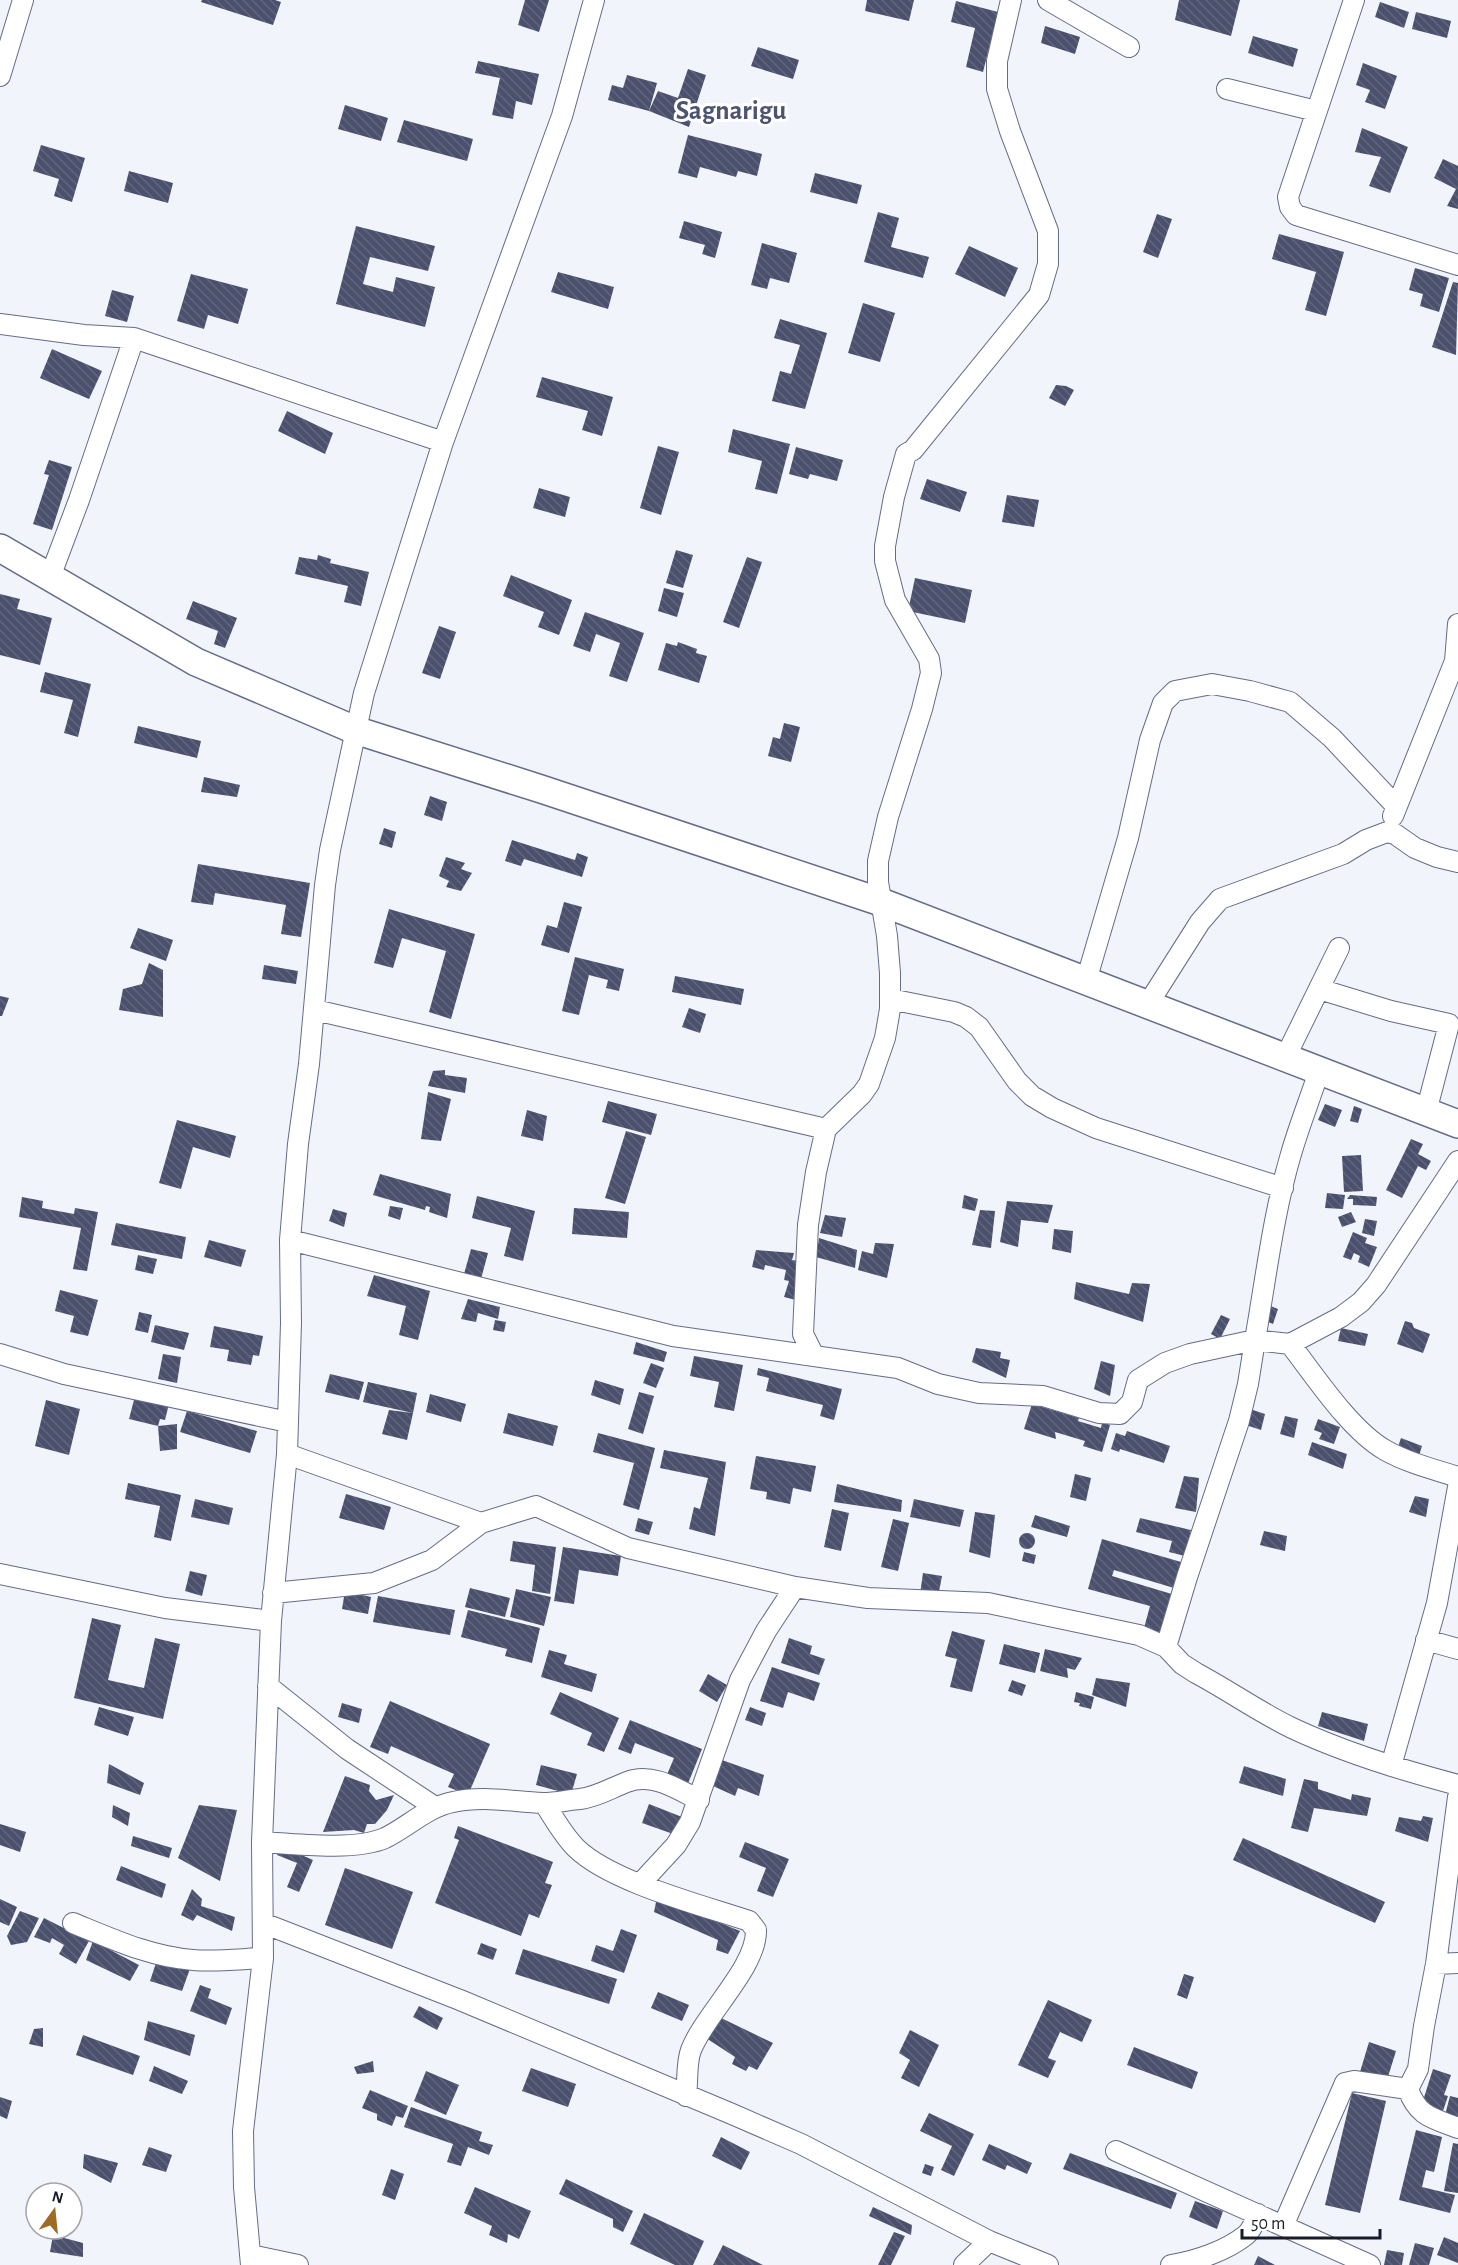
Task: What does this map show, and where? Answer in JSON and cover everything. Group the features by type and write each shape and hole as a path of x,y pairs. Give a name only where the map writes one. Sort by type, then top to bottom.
{"street":[{"path":"0,76 23,0"},
{"path":"298,2265 250,2260 243,2130 263,1958 262,1842 270,1621 287,1454 291,1323 290,1240 298,1144 315,1010 325,885 364,693 443,442 559,126 594,0"},
{"path":"814,1356 803,1334 808,1225 826,1129 870,1084 885,1038 890,999 888,945 881,902 878,861 888,817 922,708 931,668 926,652 896,600 885,561 885,546 894,497 906,454 913,450 1039,295 1048,264 1048,231 1010,132 997,89 997,61 1011,0"},
{"path":"1048,0 1129,47"},
{"path":"1354,0 1288,197 1290,207 1296,215 1458,265"},
{"path":"1227,89 1316,111"},
{"path":"0,324 84,335 134,338 443,442"},
{"path":"50,577 79,500 134,338"},
{"path":"0,548 196,662 355,730 881,902 1458,1125"},
{"path":"1387,832 1456,662 1458,624"},
{"path":"1086,981 1122,858 1150,740 1163,703 1175,691 1212,684 1290,702 1332,738 1396,806"},
{"path":"1148,1004 1200,922 1220,899 1343,854 1366,840 1387,832 1395,834 1415,848 1458,862"},
{"path":"1284,1058 1339,948"},
{"path":"1319,989 1391,1011 1454,1025 1426,1112"},
{"path":"890,999 954,1012 966,1017 979,1027 1024,1088 1032,1096 1052,1108 1096,1128 1283,1188"},
{"path":"315,1010 826,1129"},
{"path":"1166,1647 1239,1422 1248,1384 1271,1241 1283,1188 1291,1154 1319,1071"},
{"path":"290,1240 673,1336 898,1368 938,1384 979,1393 1043,1396 1099,1413 1120,1414 1132,1402 1138,1380 1165,1364 1190,1354 1255,1340 1290,1344 1341,1317 1361,1302 1383,1275 1458,1161"},
{"path":"1290,1344 1340,1408 1383,1449 1413,1463 1458,1477"},
{"path":"0,1354 64,1374 288,1422"},
{"path":"287,1454 481,1523"},
{"path":"1391,1767 1437,1603 1456,1513 1458,1487"},
{"path":"273,1593 374,1582 432,1560 481,1523 536,1506 628,1548 795,1587 868,1598 988,1603 1123,1630 1166,1647 1182,1664 1196,1673 1289,1726 1332,1746 1391,1767 1458,1785"},
{"path":"0,1574 165,1608 270,1621"},
{"path":"640,1884 676,1845 690,1822 740,1680 766,1631 795,1587"},
{"path":"1426,1640 1458,1649"},
{"path":"268,1686 338,1742 435,1807"},
{"path":"262,1842 326,1846 381,1839 405,1827 435,1807 470,1799 499,1798 544,1803 590,1797 628,1781 648,1778 699,1800"},
{"path":"1458,1797 1436,1964 1418,2069 1408,2090 1413,2104 1426,2116 1458,2128"},
{"path":"544,1803 565,1836 577,1849 597,1863 640,1884 749,1922 756,1930 757,1941 742,1970 721,2004 711,2015 691,2051 686,2096"},
{"path":"74,1923 129,1946 176,1958 195,1960 263,1958"},
{"path":"263,1923 460,2001 801,2144 989,2241 1048,2265"},
{"path":"1436,1964 1458,1964"},
{"path":"1283,2226 1345,2083 1354,2081 1408,2090"},
{"path":"1116,2151 1370,2265"},
{"path":"1171,2265 1194,2263 1247,2234 1258,2214"},
{"path":"964,2265 989,2241"}],"building":[{"path":"202,0 275,0 281,2 273,25 201,2"},
{"path":"525,0 549,0 539,32 518,25"},
{"path":"867,0 914,0 909,21 865,11"},
{"path":"1179,0 1240,0 1231,36 1175,20"},
{"path":"956,1 998,12 983,72 966,67 975,28 951,22"},
{"path":"1380,2 1409,12 1404,28 1375,17"},
{"path":"1416,12 1451,21 1447,38 1412,29"},
{"path":"1045,26 1080,37 1075,54 1041,43"},
{"path":"1253,36 1298,49 1293,67 1248,53"},
{"path":"758,47 799,60 793,79 751,66"},
{"path":"478,61 539,74 532,105 516,101 513,119 492,115 500,78 475,73"},
{"path":"1363,63 1397,76 1385,109 1365,102 1370,90 1356,85"},
{"path":"688,69 706,75 689,127 649,111 658,91 678,98"},
{"path":"627,75 657,83 649,111 608,100 612,85 623,88"},
{"path":"345,105 388,118 381,141 338,129"},
{"path":"404,120 473,139 467,161 397,142"},
{"path":"1362,128 1408,147 1390,193 1369,186 1381,157 1355,152"},
{"path":"688,135 762,154 757,176 738,171 736,177 700,167 697,178 678,173"},
{"path":"41,145 85,158 72,202 54,196 59,179 33,171"},
{"path":"1443,159 1458,166 1458,209 1447,206 1456,189 1434,178"},
{"path":"129,171 173,183 168,203 124,191"},
{"path":"815,173 862,185 857,204 810,192"},
{"path":"878,212 899,218 891,247 929,257 923,278 864,262"},
{"path":"1157,214 1172,219 1158,258 1143,252"},
{"path":"684,221 722,232 715,258 702,254 705,245 679,238"},
{"path":"356,226 435,246 428,271 370,257 363,284 393,292 396,277 435,287 425,327 336,304"},
{"path":"1279,234 1344,252 1326,316 1305,310 1316,272 1272,259"},
{"path":"762,243 797,253 789,283 770,278 767,289 751,285"},
{"path":"969,246 1018,268 1005,297 955,274"},
{"path":"1415,268 1449,278 1439,312 1420,306 1423,294 1409,290"},
{"path":"558,272 614,287 608,309 551,292"},
{"path":"191,274 248,289 238,324 208,315 204,329 177,321"},
{"path":"1453,282 1458,283 1456,355 1432,347"},
{"path":"112,290 134,296 127,322 105,316"},
{"path":"863,303 895,313 880,362 848,353"},
{"path":"780,319 827,333 805,409 772,401 780,371 791,374 800,345 774,338"},
{"path":"52,349 102,371 89,399 40,378"},
{"path":"542,377 613,397 602,436 582,430 588,411 536,397"},
{"path":"1056,385 1074,390 1065,406 1049,398"},
{"path":"287,411 333,433 325,454 278,431"},
{"path":"733,429 790,444 777,494 755,489 762,461 728,452"},
{"path":"658,446 679,452 661,515 640,508"},
{"path":"796,447 843,460 837,481 810,474 808,479 789,474"},
{"path":"49,460 72,467 52,530 33,524 49,475 44,474"},
{"path":"927,479 967,492 960,512 920,499"},
{"path":"539,488 570,497 565,517 533,508"},
{"path":"1007,495 1039,500 1034,527 1002,522"},
{"path":"676,550 693,555 683,588 666,583"},
{"path":"318,555 331,559 330,563 369,572 361,606 344,602 348,586 295,574 299,557 317,560"},
{"path":"747,557 762,562 739,628 723,622"},
{"path":"511,575 572,600 559,635 538,627 544,612 503,596"},
{"path":"915,578 972,590 965,623 908,611"},
{"path":"664,588 684,593 677,617 658,611"},
{"path":"0,594 20,599 17,609 52,618 40,665 0,655"},
{"path":"193,601 237,618 225,648 214,644 218,631 186,619"},
{"path":"585,612 644,633 627,682 609,676 620,643 596,634 590,652 573,646"},
{"path":"439,626 456,632 440,679 422,673"},
{"path":"678,642 697,649 696,653 707,656 699,683 658,670 666,643 677,646"},
{"path":"45,672 91,684 78,737 64,733 73,700 40,692"},
{"path":"784,723 800,727 791,762 768,756 773,737 780,739"},
{"path":"138,726 201,741 197,758 134,743"},
{"path":"204,777 240,785 237,797 201,792"},
{"path":"430,796 447,802 442,821 424,815"},
{"path":"384,828 396,832 392,848 379,844"},
{"path":"512,840 575,860 577,853 588,857 582,877 524,859 521,866 505,861"},
{"path":"446,857 465,863 461,869 472,873 461,891 446,887 449,881 439,876"},
{"path":"198,864 310,883 301,937 281,934 286,905 215,893 213,905 191,902"},
{"path":"564,902 582,907 569,953 541,945 547,925 557,928"},
{"path":"389,909 475,934 451,1019 429,1012 446,951 402,938 393,968 374,963"},
{"path":"138,928 173,940 166,961 130,948"},
{"path":"575,957 624,969 619,991 606,988 608,980 589,975 579,1015 562,1011"},
{"path":"149,963 163,970 163,1017 119,1010 123,989 142,984"},
{"path":"264,965 298,971 296,984 262,979"},
{"path":"675,976 744,989 741,1005 672,992"},
{"path":"0,996 9,998 2,1016 0,1016"},
{"path":"689,1008 706,1014 700,1033 682,1027"},
{"path":"445,1070 445,1075 467,1078 465,1093 428,1086 433,1071"},
{"path":"428,1092 451,1099 441,1141 421,1139"},
{"path":"608,1101 657,1114 651,1135 602,1122"},
{"path":"1325,1104 1342,1110 1335,1127 1318,1120"},
{"path":"1354,1106 1362,1109 1358,1123 1350,1121"},
{"path":"527,1110 547,1116 543,1141 521,1136"},
{"path":"177,1120 236,1136 230,1158 193,1147 181,1189 159,1183"},
{"path":"626,1131 646,1137 625,1204 605,1198"},
{"path":"1411,1139 1423,1144 1418,1154 1431,1161 1426,1170 1418,1166 1402,1198 1386,1190"},
{"path":"1361,1155 1363,1191 1344,1192 1342,1156"},
{"path":"380,1174 451,1194 447,1218 429,1212 430,1207 426,1206 425,1210 373,1195"},
{"path":"1327,1193 1345,1195 1343,1209 1325,1208"},
{"path":"964,1195 978,1199 975,1211 962,1208"},
{"path":"1350,1195 1377,1197 1376,1206 1353,1205 1353,1199 1347,1199"},
{"path":"477,1196 535,1211 523,1261 504,1256 511,1228 472,1218"},
{"path":"22,1197 43,1201 42,1208 74,1214 75,1208 98,1212 87,1271 73,1269 81,1228 19,1217"},
{"path":"1007,1201 1053,1205 1048,1223 1021,1220 1018,1247 1000,1242"},
{"path":"390,1206 403,1208 400,1220 388,1216"},
{"path":"574,1208 629,1212 627,1238 572,1234"},
{"path":"333,1209 347,1213 344,1227 329,1221"},
{"path":"980,1210 995,1211 991,1248 972,1245"},
{"path":"1351,1212 1356,1222 1342,1227 1338,1217"},
{"path":"825,1215 846,1218 842,1237 820,1233"},
{"path":"1365,1219 1377,1221 1374,1236 1362,1233"},
{"path":"116,1223 186,1237 182,1259 111,1245"},
{"path":"1054,1229 1073,1231 1071,1253 1052,1249"},
{"path":"1353,1232 1367,1238 1365,1243 1377,1247 1369,1267 1358,1262 1360,1256 1354,1253 1351,1260 1343,1257"},
{"path":"819,1238 857,1250 855,1268 816,1257"},
{"path":"209,1240 246,1250 241,1267 204,1257"},
{"path":"875,1243 894,1244 887,1278 858,1270 862,1251 873,1254"},
{"path":"471,1249 488,1253 481,1279 464,1274"},
{"path":"756,1250 794,1253 792,1260 798,1261 796,1300 784,1297 789,1281 784,1280 786,1270 765,1265 764,1270 752,1267"},
{"path":"138,1255 157,1259 153,1274 135,1270"},
{"path":"374,1275 430,1291 418,1340 399,1335 406,1306 367,1296"},
{"path":"1076,1282 1129,1294 1132,1283 1150,1284 1143,1322 1074,1299"},
{"path":"60,1290 98,1300 88,1336 70,1332 74,1316 55,1311"},
{"path":"468,1299 500,1307 498,1319 478,1313 476,1322 461,1319"},
{"path":"1266,1304 1278,1309 1273,1324 1260,1319"},
{"path":"139,1312 152,1315 148,1333 135,1330"},
{"path":"1221,1315 1230,1319 1220,1339 1211,1334"},
{"path":"495,1320 506,1322 504,1332 493,1330"},
{"path":"1405,1321 1412,1323 1414,1328 1430,1334 1423,1353 1397,1344"},
{"path":"155,1325 189,1333 184,1350 151,1342"},
{"path":"214,1326 263,1336 259,1356 253,1355 251,1365 227,1361 229,1350 210,1347"},
{"path":"1341,1328 1368,1334 1365,1346 1338,1341"},
{"path":"636,1342 667,1352 664,1362 633,1354"},
{"path":"976,1348 1001,1352 1000,1358 1010,1360 1006,1378 972,1362"},
{"path":"163,1354 181,1357 177,1383 158,1379"},
{"path":"694,1356 743,1365 734,1411 714,1407 719,1382 690,1376"},
{"path":"1101,1361 1115,1365 1110,1396 1094,1389"},
{"path":"651,1363 664,1368 656,1388 643,1383"},
{"path":"758,1368 842,1389 834,1420 820,1416 823,1405 766,1391 769,1378 757,1375"},
{"path":"330,1374 364,1382 359,1400 325,1392"},
{"path":"595,1380 624,1389 620,1405 591,1395"},
{"path":"368,1382 417,1393 413,1413 363,1402"},
{"path":"639,1392 654,1396 643,1434 628,1429"},
{"path":"430,1394 466,1404 461,1422 426,1412"},
{"path":"135,1396 169,1404 165,1420 160,1419 158,1426 129,1419"},
{"path":"46,1400 80,1409 69,1455 35,1446"},
{"path":"1032,1404 1079,1418 1078,1421 1101,1428 1102,1422 1110,1425 1102,1452 1083,1446 1085,1441 1055,1432 1056,1439 1024,1429"},
{"path":"1250,1409 1265,1414 1261,1430 1246,1425"},
{"path":"389,1410 413,1413 407,1440 382,1434"},
{"path":"187,1411 257,1431 250,1453 180,1432"},
{"path":"508,1413 558,1426 553,1446 503,1433"},
{"path":"1285,1416 1298,1419 1294,1438 1280,1434"},
{"path":"1318,1419 1340,1427 1334,1444 1319,1439 1322,1433 1314,1430"},
{"path":"177,1424 177,1449 160,1451 158,1426"},
{"path":"1127,1431 1170,1446 1164,1463 1120,1449 1119,1452 1111,1449 1116,1433 1125,1436"},
{"path":"598,1433 655,1448 639,1510 623,1505 634,1463 593,1452"},
{"path":"1401,1438 1422,1446 1418,1459 1396,1453"},
{"path":"1312,1442 1347,1454 1343,1469 1308,1455"},
{"path":"664,1450 726,1462 715,1536 689,1529 694,1507 700,1509 708,1478 660,1468"},
{"path":"756,1456 816,1466 811,1492 793,1488 790,1504 766,1499 767,1492 750,1489"},
{"path":"1075,1474 1091,1478 1086,1501 1070,1497"},
{"path":"1184,1476 1199,1478 1196,1512 1175,1508"},
{"path":"128,1483 181,1495 171,1541 154,1537 160,1506 125,1499"},
{"path":"837,1484 902,1500 901,1512 834,1502"},
{"path":"346,1494 391,1507 384,1530 339,1518"},
{"path":"1415,1496 1429,1499 1426,1517 1409,1512"},
{"path":"195,1499 233,1508 229,1525 191,1517"},
{"path":"914,1499 964,1510 960,1527 910,1517"},
{"path":"832,1509 849,1513 841,1551 824,1547"},
{"path":"975,1512 995,1515 990,1558 969,1552"},
{"path":"1035,1515 1070,1526 1067,1537 1031,1527"},
{"path":"638,1518 653,1522 649,1535 635,1531"},
{"path":"1140,1518 1191,1530 1185,1556 1169,1552 1172,1541 1136,1532"},
{"path":"893,1519 909,1523 898,1571 881,1567"},
{"path":"1264,1531 1287,1536 1285,1551 1260,1545"},
{"path":"1027,1533 1033,1535 1035,1541 1033,1547 1027,1549 1021,1547 1019,1541 1021,1535"},
{"path":"1102,1539 1181,1562 1174,1588 1114,1570 1112,1576 1175,1595 1163,1633 1144,1628 1150,1606 1088,1589"},
{"path":"513,1541 556,1547 550,1594 532,1591 535,1565 510,1561"},
{"path":"563,1547 621,1556 618,1576 579,1570 574,1604 554,1601"},
{"path":"1024,1552 1036,1555 1034,1564 1022,1561"},
{"path":"190,1571 207,1575 202,1596 185,1591"},
{"path":"923,1573 942,1576 938,1597 920,1594"},
{"path":"470,1588 510,1598 505,1617 465,1607"},
{"path":"516,1589 551,1597 544,1626 510,1617"},
{"path":"345,1591 371,1597 368,1614 342,1609"},
{"path":"378,1596 455,1610 450,1635 373,1622"},
{"path":"468,1610 540,1628 532,1663 505,1656 507,1649 461,1637"},
{"path":"92,1618 121,1625 108,1680 144,1688 155,1638 180,1644 163,1719 74,1698"},
{"path":"952,1631 985,1640 972,1692 950,1687 957,1659 945,1656"},
{"path":"789,1638 812,1646 810,1654 825,1659 819,1675 781,1663"},
{"path":"1004,1644 1040,1653 1035,1673 999,1664"},
{"path":"1045,1649 1082,1658 1075,1670 1067,1668 1068,1678 1040,1671"},
{"path":"549,1650 567,1655 564,1664 597,1674 592,1692 541,1677"},
{"path":"772,1667 820,1683 814,1701 788,1692 783,1708 760,1701"},
{"path":"708,1674 727,1685 717,1702 699,1691"},
{"path":"1096,1678 1130,1683 1126,1707 1092,1695"},
{"path":"1012,1680 1026,1685 1022,1696 1008,1691"},
{"path":"560,1692 619,1718 604,1752 587,1745 592,1733 550,1714"},
{"path":"1076,1692 1094,1697 1091,1709 1074,1702"},
{"path":"390,1701 490,1744 468,1795 448,1787 454,1774 391,1746 388,1754 370,1747"},
{"path":"342,1703 362,1709 359,1723 338,1717"},
{"path":"99,1707 134,1717 128,1736 94,1725"},
{"path":"750,1707 766,1713 762,1726 745,1720"},
{"path":"1322,1712 1368,1724 1364,1741 1318,1726"},
{"path":"630,1720 702,1749 687,1786 666,1777 674,1758 635,1743 631,1754 618,1749"},
{"path":"722,1760 764,1775 759,1796 738,1788 735,1796 713,1786"},
{"path":"109,1764 144,1783 140,1795 107,1783"},
{"path":"541,1765 577,1774 570,1798 557,1794 558,1791 536,1785"},
{"path":"1244,1766 1286,1779 1283,1796 1239,1783"},
{"path":"345,1776 370,1785 369,1791 376,1800 394,1795 387,1810 375,1824 367,1824 364,1833 354,1830 323,1832"},
{"path":"1304,1779 1318,1782 1318,1789 1351,1800 1352,1794 1371,1798 1367,1816 1314,1808 1308,1832 1291,1828"},
{"path":"649,1804 682,1817 676,1835 642,1823"},
{"path":"113,1805 130,1813 128,1826 112,1817"},
{"path":"199,1805 237,1810 220,1881 178,1858"},
{"path":"1423,1816 1433,1818 1428,1842 1395,1831 1399,1817 1421,1821"},
{"path":"0,1824 26,1832 20,1852 0,1845"},
{"path":"458,1826 553,1862 545,1883 552,1885 539,1918 529,1914 521,1936 435,1903 459,1840 454,1838"},
{"path":"133,1836 172,1848 169,1858 131,1846"},
{"path":"1243,1838 1385,1902 1375,1923 1233,1860"},
{"path":"745,1842 789,1859 773,1897 757,1891 766,1868 739,1857"},
{"path":"281,1846 313,1860 299,1892 287,1887 297,1863 277,1855"},
{"path":"121,1866 166,1884 162,1898 116,1880"},
{"path":"345,1868 413,1892 392,1949 325,1925"},
{"path":"192,1889 202,1899 201,1906 235,1917 232,1931 197,1915 193,1921 181,1915"},
{"path":"657,1897 740,1931 728,1954 716,1950 718,1940 654,1912"},
{"path":"0,1899 17,1907 9,1926 0,1922"},
{"path":"20,1911 39,1918 27,1942 11,1945 7,1936"},
{"path":"44,1918 89,1941 76,1964 59,1954 64,1945 52,1938 50,1943 34,1937"},
{"path":"621,1929 637,1935 624,1973 591,1961 596,1945 613,1951"},
{"path":"93,1941 139,1965 130,1981 86,1960"},
{"path":"481,1943 497,1949 493,1960 477,1954"},
{"path":"523,1949 617,1979 609,2004 515,1974"},
{"path":"158,1957 191,1966 182,1991 150,1981"},
{"path":"1184,1974 1194,1977 1187,1999 1177,1995"},
{"path":"200,1985 211,1989 208,1998 232,2008 226,2025 190,2011"},
{"path":"658,1992 689,2005 682,2021 651,2008"},
{"path":"1048,2000 1092,2020 1082,2042 1060,2032 1048,2058 1056,2061 1048,2078 1018,2065"},
{"path":"419,2006 443,2018 437,2030 413,2017"},
{"path":"717,2016 773,2043 757,2070 749,2066 746,2071 732,2064 735,2057 706,2038"},
{"path":"148,2021 195,2035 190,2056 144,2040"},
{"path":"43,2028 43,2047 29,2044 34,2029"},
{"path":"910,2030 939,2045 919,2087 901,2078 910,2060 899,2053"},
{"path":"83,2035 140,2056 133,2075 76,2055"},
{"path":"1369,2042 1396,2051 1387,2080 1360,2072"},
{"path":"1134,2047 1198,2072 1192,2089 1127,2065"},
{"path":"373,2061 374,2072 357,2074 354,2067"},
{"path":"154,2066 188,2081 182,2094 149,2081"},
{"path":"531,2068 576,2084 568,2107 522,2091"},
{"path":"1433,2069 1451,2075 1444,2095 1448,2096 1442,2114 1421,2107"},
{"path":"426,2071 459,2085 446,2115 414,2101"},
{"path":"370,2090 408,2106 403,2118 396,2116 392,2126 377,2120 377,2114 362,2108"},
{"path":"1352,2093 1386,2101 1360,2213 1325,2205"},
{"path":"1450,2096 1458,2098 1458,2119 1445,2115"},
{"path":"0,2097 12,2101 7,2119 0,2116"},
{"path":"411,2107 482,2132 479,2141 493,2145 489,2155 468,2147 461,2166 447,2162 453,2144 404,2127"},
{"path":"929,2113 974,2134 954,2176 941,2170 952,2146 920,2131"},
{"path":"1416,2130 1442,2137 1434,2172 1426,2170 1422,2187 1455,2195 1450,2213 1399,2200"},
{"path":"721,2137 750,2152 741,2170 712,2156"},
{"path":"1453,2143 1458,2144 1458,2193 1444,2191"},
{"path":"989,2144 1032,2163 1027,2174 1007,2165 1005,2170 982,2160"},
{"path":"149,2147 172,2155 166,2172 142,2165"},
{"path":"1070,2153 1177,2193 1171,2209 1063,2169"},
{"path":"84,2154 118,2163 111,2183 83,2168"},
{"path":"925,2164 934,2167 931,2176 922,2173"},
{"path":"391,2169 404,2174 395,2200 382,2195"},
{"path":"566,2179 633,2211 623,2232 613,2227 613,2219 559,2194"},
{"path":"475,2187 531,2211 519,2239 508,2234 507,2243 489,2235 492,2226 464,2213"},
{"path":"1195,2201 1223,2211 1217,2229 1189,2217"},
{"path":"873,2207 912,2225 911,2235 869,2216"},
{"path":"644,2213 704,2241 693,2265 675,2265 630,2244"},
{"path":"894,2232 905,2236 891,2265 878,2265"},
{"path":"1444,2237 1458,2243 1458,2263 1437,2255"},
{"path":"52,2241 83,2243 83,2257 50,2252"},
{"path":"1415,2243 1434,2248 1429,2265 1409,2265"},
{"path":"723,2245 763,2265 713,2265"},
{"path":"1387,2250 1404,2253 1402,2265 1384,2265"},
{"path":"1258,2256 1275,2265 1254,2265"}],"district":[{"name":"Sagnarigu","path":"731,110"}]}
